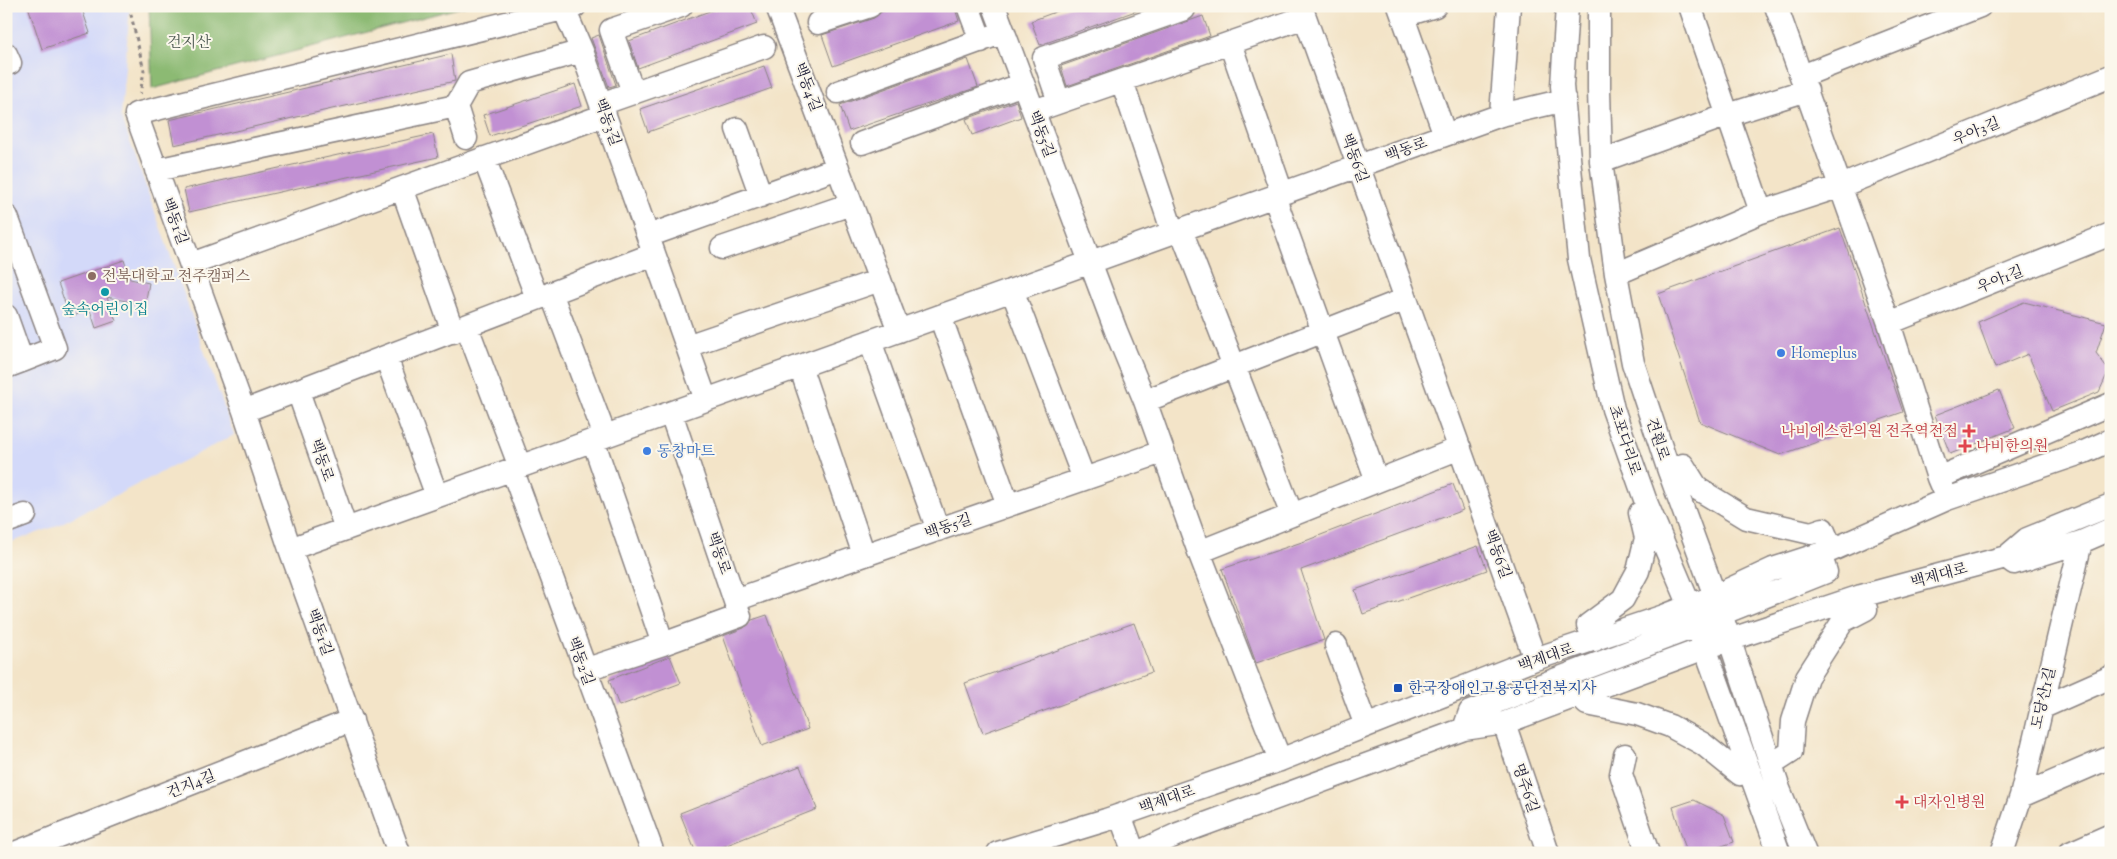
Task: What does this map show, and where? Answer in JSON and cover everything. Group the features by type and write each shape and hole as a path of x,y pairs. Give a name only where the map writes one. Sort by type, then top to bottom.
{"street":[{"path":"633,92 610,30 681,6"},
{"name":"백동4길","path":"777,6 899,331"},
{"path":"818,23 870,6"},
{"path":"968,6 981,40"},
{"name":"백동5길","path":"994,6 1090,262 1145,401 1199,552 1280,760"},
{"path":"1401,11 1434,6"},
{"path":"1501,115 1509,6"},
{"name":"초포다리로","path":"1567,6 1562,86 1565,100 1579,259 1613,409 1646,502 1694,616 1778,853"},
{"name":"견훤로","path":"1599,6 1601,161 1616,274 1633,364 1669,471 1718,605 1779,789 1805,853"},
{"path":"1690,6 1761,212"},
{"path":"1601,161 1728,115 1980,6"},
{"path":"136,114 570,8"},
{"name":"백동3길","path":"570,8 582,51 706,400"},
{"path":"1059,102 1044,58 1184,9"},
{"name":"백동로","path":"1401,11 1445,135"},
{"path":"1778,11 1889,323 1938,478 1947,499"},
{"name":"백동6길","path":"1034,111 1230,43 1303,12 1535,659"},
{"path":"838,92 1004,32"},
{"path":"1230,43 1323,332 1377,481"},
{"path":"191,264 484,158 603,109 633,92 764,47"},
{"path":"466,138 456,106 469,83 582,51"},
{"name":"우아3길","path":"1616,274 1761,212 1841,186 2111,76"},
{"path":"1122,81 1177,231 1234,366 1292,515"},
{"path":"862,143 1023,84"},
{"name":"백동로","path":"290,549 1501,115 1565,100"},
{"path":"156,170 456,106"},
{"name":"백동1길","path":"136,114 244,411 290,549 399,853"},
{"path":"737,129 761,196"},
{"path":"484,158 544,296 599,438 662,644"},
{"path":"244,411 544,296 651,245 761,196 838,168"},
{"path":"402,188 516,468"},
{"path":"722,248 852,204"},
{"path":"6,216 55,348 14,364 6,316"},
{"name":"우아1길","path":"1889,323 2111,234"},
{"path":"687,346 880,280"},
{"path":"1012,290 1084,479"},
{"path":"1145,401 1406,299"},
{"path":"940,316 1008,505"},
{"path":"870,341 938,530"},
{"path":"386,357 437,496"},
{"path":"800,366 864,555"},
{"name":"백동로","path":"298,391 346,529"},
{"path":"1938,478 2111,404"},
{"name":"백동로","path":"584,670 740,616 671,412"},
{"name":"백제대로","path":"998,853 1120,815 1280,760 1535,659 1595,640 1694,616 1718,605 1773,569 1826,552 1947,499 2084,452 2111,440"},
{"path":"1199,552 1460,448"},
{"name":"백동5길","path":"735,600 1162,452"},
{"path":"1669,471 1683,465 1698,489 1746,518 1810,533 1823,529 1826,552"},
{"name":"백동2길","path":"516,468 584,670 653,853"},
{"path":"1595,640 1588,625 1623,599 1638,571 1646,538 1638,505 1646,502"},
{"name":"백제대로","path":"1136,853 1178,834 1464,729 1504,723 1705,648 1861,596 2006,557 2027,539 2111,505"},
{"name":"백제대로","path":"2006,557 2014,563 2081,542 2111,529"},
{"name":"도당산1길","path":"2002,853 2021,796 2081,542"},
{"path":"1771,765 1791,752 1793,721 1806,677 1843,620 1866,609 1861,596"},
{"path":"1705,648 1718,605"},
{"path":"1464,729 1470,712 1694,616"},
{"path":"1336,645 1366,726"},
{"path":"2041,708 2111,677"},
{"path":"1578,694 1587,704 1637,714 1670,726 1703,744 1740,774 1749,770"},
{"name":"건지4길","path":"26,851 352,720"},
{"name":"명주6길","path":"1504,723 1548,853"},
{"path":"1625,755 1621,774 1648,853"},
{"path":"2021,796 2111,757"},
{"path":"1120,815 1136,853"},
{"path":"2070,853 2111,836"}],"path":[{"path":"130,6 144,71 136,114"}],"shaded area":[{"name":"전북대학교 전주캠퍼스","path":"6,6 130,6 121,116 234,435 54,527 6,544"}],"green space":[{"name":"건지산","path":"149,6 466,6 152,89"}],"building":[{"path":"28,6 81,6 90,33 42,49"},
{"path":"723,6 750,6 757,24 638,68 629,41"},
{"path":"898,6 954,6 959,21 833,66 822,35 874,18 881,12"},
{"path":"1071,6 1143,6 1144,8 1040,45 1031,21"},
{"path":"1203,16 1210,36 1067,86 1061,66"},
{"path":"599,35 616,85 609,87 591,38"},
{"path":"451,54 455,81 174,145 169,120"},
{"path":"968,59 978,87 849,131 840,105"},
{"path":"764,66 772,88 648,132 640,109"},
{"path":"575,84 582,106 490,136 483,115"},
{"path":"1016,101 1021,117 972,135 966,119"},
{"path":"433,134 438,157 189,212 184,189"},
{"name":"Homeplus","path":"1840,228 1903,412 1780,455 1700,422 1658,294"},
{"name":"숲속어린이집","path":"124,260 130,279 149,283 145,305 107,297 116,321 96,328 90,310 70,317 58,283"},
{"path":"2024,302 2106,323 2096,353 2109,370 2099,392 2052,411 2028,354 1995,368 1978,322"},
{"path":"1999,390 2015,428 1950,454 1935,415"},
{"path":"1453,484 1463,510 1301,570 1324,640 1256,663 1222,569 1308,540"},
{"path":"1478,546 1487,570 1363,614 1355,590"},
{"path":"767,615 808,729 762,746 723,636 744,628 752,620"},
{"path":"1134,623 1152,672 983,733 965,683"},
{"path":"670,656 681,683 619,706 609,680"},
{"path":"800,766 817,809 707,853 696,853 680,813"},
{"path":"1694,800 1724,815 1734,842 1701,853 1687,853 1673,807"}],"place":[{"name":"전북대학교 전주캠퍼스","path":"92,276"},
{"name":"숲속어린이집","path":"105,292"},
{"name":"Homeplus","path":"1781,353"},
{"name":"나비에스한의원 전주역전점","path":"1969,431"},
{"name":"나비한의원","path":"1965,446"},
{"name":"동창마트","path":"647,451"},
{"name":"한국장애인고용공단전북지사","path":"1398,688"},
{"name":"대자인병원","path":"1902,802"}]}
